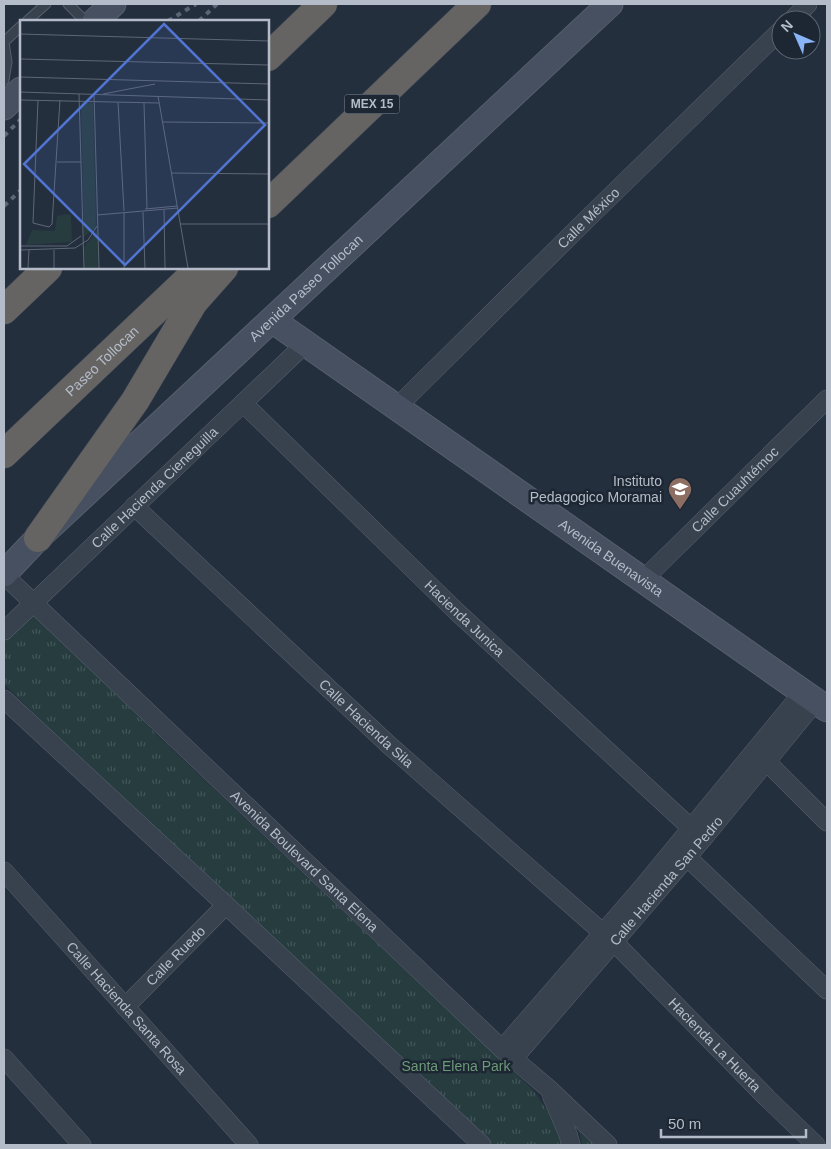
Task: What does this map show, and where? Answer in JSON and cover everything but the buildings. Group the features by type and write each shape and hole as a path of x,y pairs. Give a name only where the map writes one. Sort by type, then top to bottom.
{"highway":[{"path":"269,56 323,4"},
{"name":"MEX 15","path":"271,203 477,4"},
{"path":"4,310 47,269"},
{"name":"Paseo Tollocan","path":"4,454 199,269"},
{"path":"38,538 135,401 193,303 223,269"}],"main road":[{"path":"96,20 113,4"},
{"name":"Avenida Paseo Tollocan","path":"4,574 38,538 610,4"},
{"path":"4,107 20,91"},
{"name":"Avenida Buenavista","path":"272,320 816,701"}],"street":[{"name":"Calle México","path":"397,407 771,40"},
{"name":"Calle Hacienda Cieneguilla","path":"4,631 305,344"},
{"name":"Calle Cuauhtémoc","path":"643,580 827,399"},
{"name":"Hacienda Junica","path":"243,403 456,611 691,828"},
{"name":"Calle Hacienda Sila","path":"134,506 389,745 609,937"},
{"name":"Avenida Boulevard Santa Elena","path":"4,574 32,603 508,1054 548,1088 608,1145"},
{"path":"4,699 482,1145"},
{"name":"Calle Hacienda San Pedro","path":"508,1054 646,894 691,828 816,701"},
{"name":"Calle Hacienda San Pedro","path":"646,894 687,857 816,701"},
{"path":"767,762 827,822"},
{"path":"687,857 827,990"},
{"name":"Calle Hacienda Santa Rosa","path":"4,871 249,1145"},
{"name":"Calle Ruedo","path":"125,1007 226,905"},
{"name":"Hacienda La Huerta","path":"609,937 760,1091 816,1145"},
{"path":"4,1058 82,1145"},
{"path":"548,1088 571,1145"}],"lane":[{"path":"28,20 46,4"},
{"path":"68,4 84,20"},
{"path":"4,80 6,62 4,42 20,27"}],"green space":[{"name":"Santa Elena Park","path":"34,613 161,739 533,1090 555,1122 562,1145 488,1145 102,780 4,684 4,642"},
{"path":"578,1123 600,1145 582,1145"}],"railway":[{"path":"170,20 196,4"},
{"path":"200,20 217,4"},
{"path":"4,136 20,120"},
{"path":"4,206 20,191"}],"place":[{"name":"Instituto Pedagogico Moramai","path":"680,510"}]}
